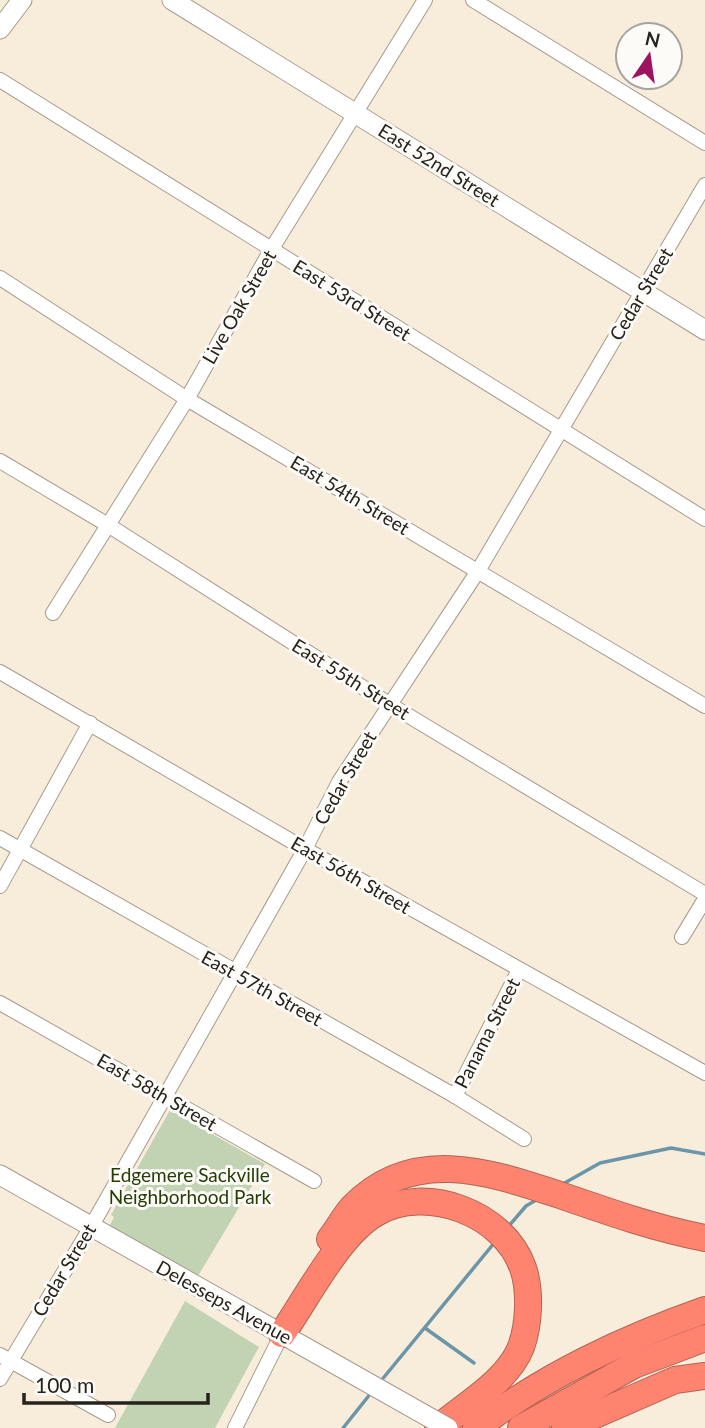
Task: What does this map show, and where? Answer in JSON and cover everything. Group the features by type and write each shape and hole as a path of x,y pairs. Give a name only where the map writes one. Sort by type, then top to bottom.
{"highway":[{"path":"282,1334 327,1243 353,1208 388,1182 424,1170 455,1167 498,1174 650,1226 705,1238"},
{"path":"282,1334 348,1238 374,1213 397,1203 418,1201 465,1210 485,1222 507,1241 523,1268 527,1323 520,1349 500,1377 438,1428"},
{"path":"476,1428 580,1362 623,1341 705,1310"},
{"path":"521,1428 634,1365 705,1338"},
{"path":"565,1428 675,1380 705,1376"}],"main road":[{"path":"0,29 22,0"},
{"name":"East 52nd Street","path":"172,0 705,330"},
{"name":"Delesseps Avenue","path":"0,1175 448,1428"}],"street":[{"name":"Live Oak Street","path":"53,613 187,399 271,250 425,0"},
{"path":"473,0 705,143"},
{"name":"East 53rd Street","path":"0,80 705,519"},
{"name":"Cedar Street","path":"0,1379 5,1358 91,1227 305,849 340,782 478,571 705,185"},
{"name":"East 54th Street","path":"0,278 187,399 705,706"},
{"name":"East 55th Street","path":"0,461 108,525 389,704 705,894"},
{"name":"East 56th Street","path":"0,672 305,849 705,1073"},
{"path":"0,886 90,723"},
{"name":"East 57th Street","path":"0,838 455,1096 524,1139"},
{"path":"682,937 705,899"},
{"name":"Panama Street","path":"455,1096 519,970"},
{"name":"East 58th Street","path":"0,1003 314,1181"},
{"path":"235,1428 282,1334"},
{"path":"5,1358 108,1415"}],"green space":[{"name":"Edgemere Sackville Neighborhood Park","path":"170,1110 265,1164 198,1276 112,1230 110,1225 114,1217 111,1215"},
{"path":"185,1301 259,1347 215,1428 115,1428"}],"waterway":[{"path":"561,1185 600,1163 671,1148 705,1154"},
{"path":"507,1228 526,1206 536,1200"},
{"path":"380,1382 495,1242"},
{"path":"425,1328 474,1363"},
{"path":"343,1428 371,1393"}]}
